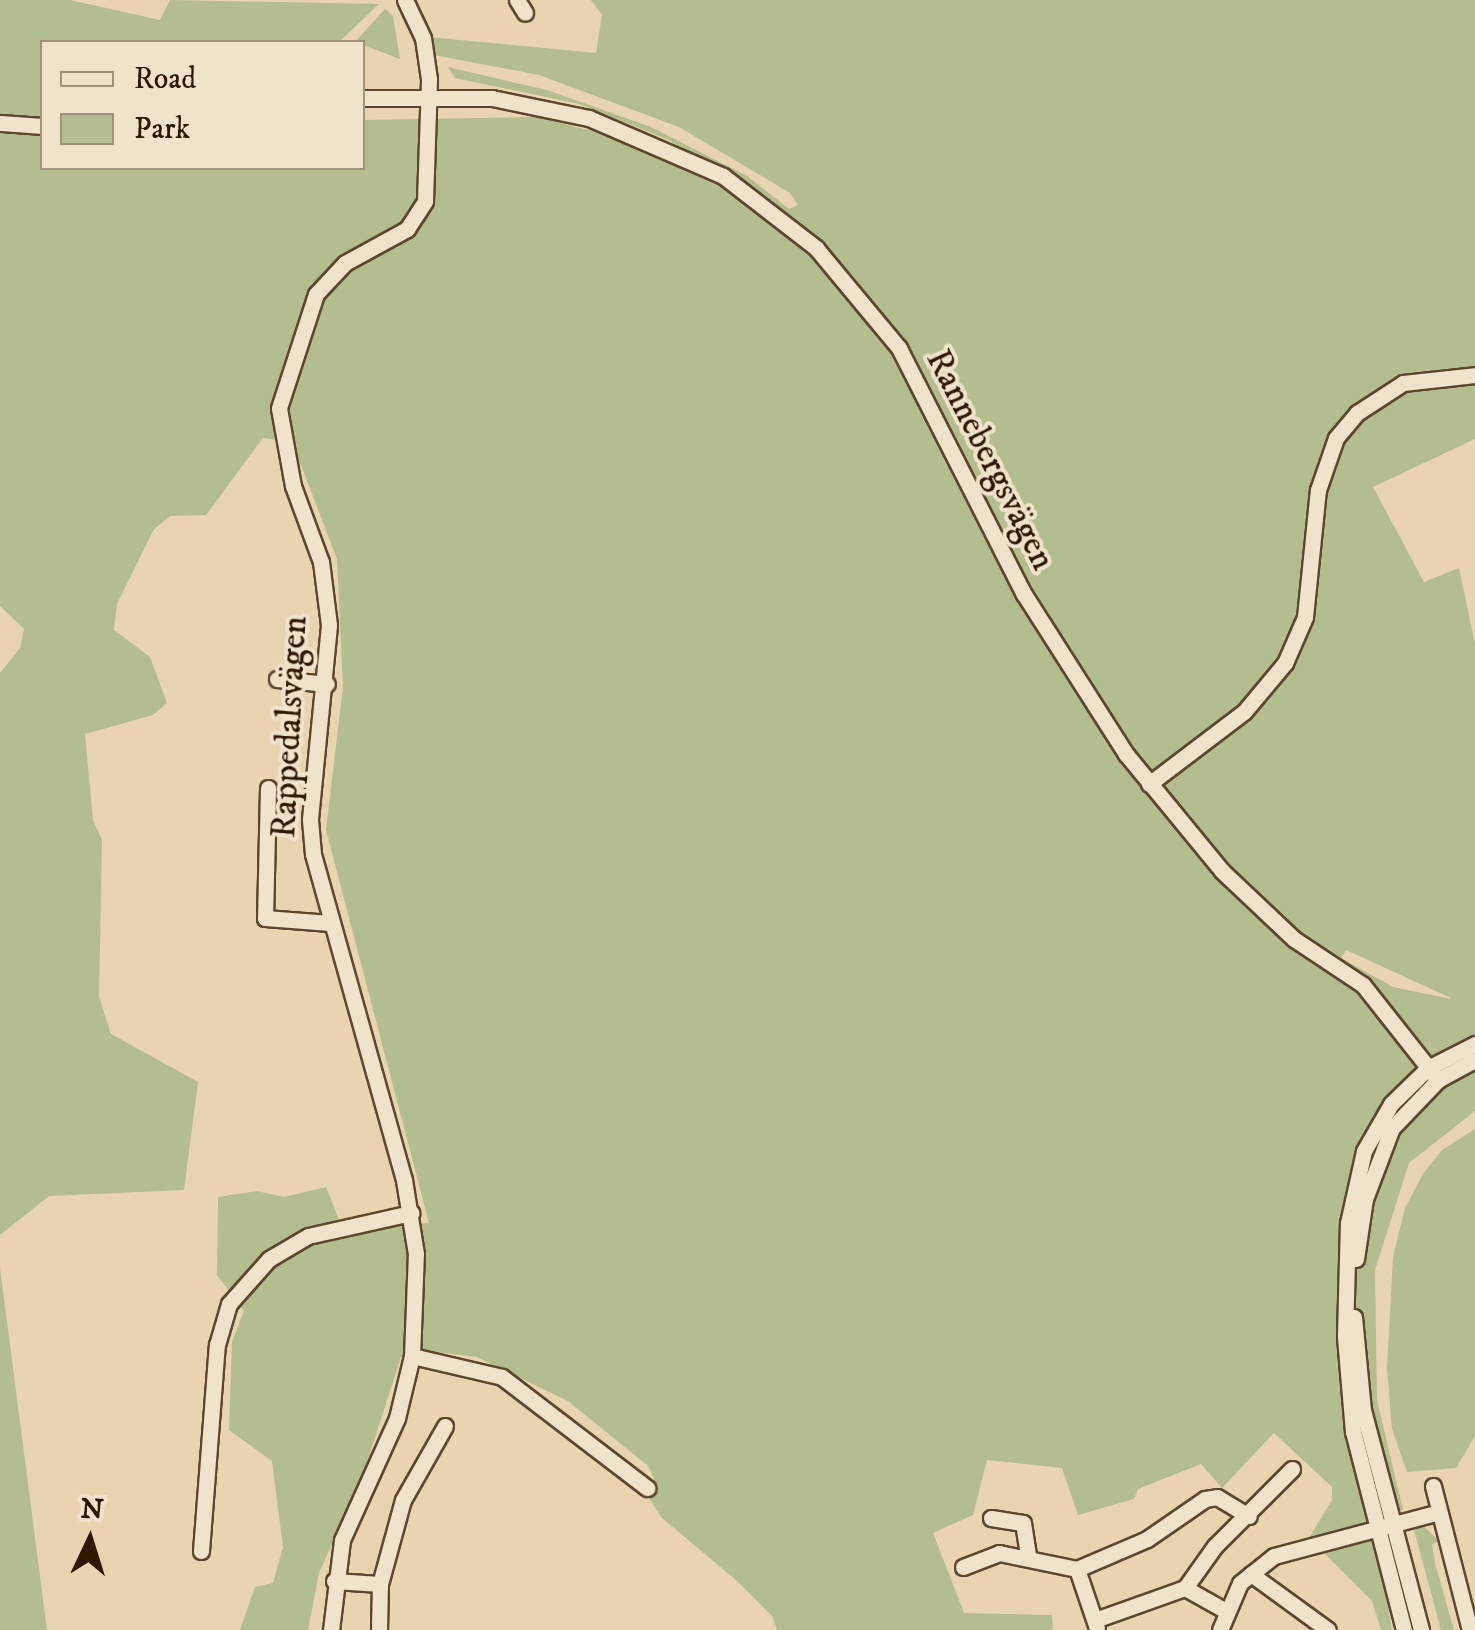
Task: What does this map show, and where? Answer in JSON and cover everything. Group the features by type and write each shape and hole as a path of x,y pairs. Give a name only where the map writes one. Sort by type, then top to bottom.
{"street":[{"name":"Rappedalsvägen","path":"330,1630 334,1580 353,1509 396,1418 412,1356 411,1212 330,923 310,818 327,684 327,596 282,445 283,382 329,276 393,240 424,201 430,95 423,38 406,0"},
{"name":"Rannebergsvägen","path":"365,98 430,95 533,105 638,135 723,176 816,248 899,348 1051,642 1149,784 1250,900 1372,995 1433,1074"},
{"path":"0,123 40,126"},
{"path":"1149,784 1244,712 1285,663 1305,617 1318,490 1336,438 1357,412 1402,383 1475,374"},
{"path":"277,679 327,684"},
{"path":"268,788 266,918 330,923"},
{"path":"1404,1630 1358,1380 1356,1251 1382,1146 1433,1074 1475,1044"},
{"path":"1433,1074 1475,1060"},
{"path":"201,1551 217,1346 229,1304 269,1259 308,1236 411,1212"},
{"path":"412,1356 502,1377 647,1488"},
{"path":"379,1630 380,1584 403,1500 444,1426"},
{"path":"1077,1569 1096,1625 1186,1588 1215,1546 1292,1469"},
{"path":"1432,1486 1470,1630"},
{"path":"963,1567 999,1553 1028,1554 1077,1569 1147,1539 1205,1500 1216,1497 1249,1516"},
{"path":"1220,1630 1224,1610 1251,1574 1274,1556 1440,1512"},
{"path":"991,1518 1023,1523 1028,1554"},
{"path":"1385,1525 1421,1630"},
{"path":"1251,1574 1328,1630"},
{"path":"334,1580 380,1584"},
{"path":"1186,1588 1224,1610"}],"green space":[{"path":"0,0 70,0 160,20 170,0 379,4 341,40 40,40 40,170 365,170 365,120 536,117 604,134 713,178 771,218 784,211 669,140 579,104 455,78 448,67 547,90 651,127 747,176 789,209 798,205 790,193 679,127 539,75 434,55 428,37 596,53 602,15 591,0 1475,0 1475,439 1373,487 1424,582 1459,568 1475,644 1475,1111 1409,1163 1375,1270 1377,1400 1403,1510 1370,1510 1392,1630 1381,1630 1372,1601 1309,1538 1332,1500 1332,1487 1274,1433 1222,1488 1201,1464 1138,1489 1134,1499 1078,1515 1062,1468 987,1460 973,1515 933,1533 964,1613 1052,1615 1053,1630 777,1630 772,1616 737,1581 662,1518 649,1498 654,1478 648,1466 568,1401 477,1357 428,1351 401,1357 362,1478 319,1573 308,1630 240,1630 255,1587 273,1583 283,1547 272,1461 229,1430 232,1342 244,1311 217,1275 218,1197 257,1191 284,1197 326,1187 343,1230 429,1223 326,830 343,687 337,559 292,442 263,438 206,515 170,516 154,529 117,604 114,630 150,657 167,703 153,715 85,734 93,820 102,840 99,997 111,1034 198,1082 184,1190 49,1196 0,1235 0,673 20,648 24,629 0,606","holes":["1346,950 1451,999 1393,987 1341,958"]},
{"path":"385,9 393,16 400,59 365,46 365,40 357,40"},
{"path":"1475,1129 1475,1436 1456,1468 1407,1472 1392,1429 1387,1368 1393,1257 1405,1208 1423,1174 1442,1150"},
{"path":"0,1268 47,1630 0,1630"},
{"path":"1422,1525 1439,1541 1432,1544 1435,1563 1454,1630 1441,1630 1414,1530"}]}
